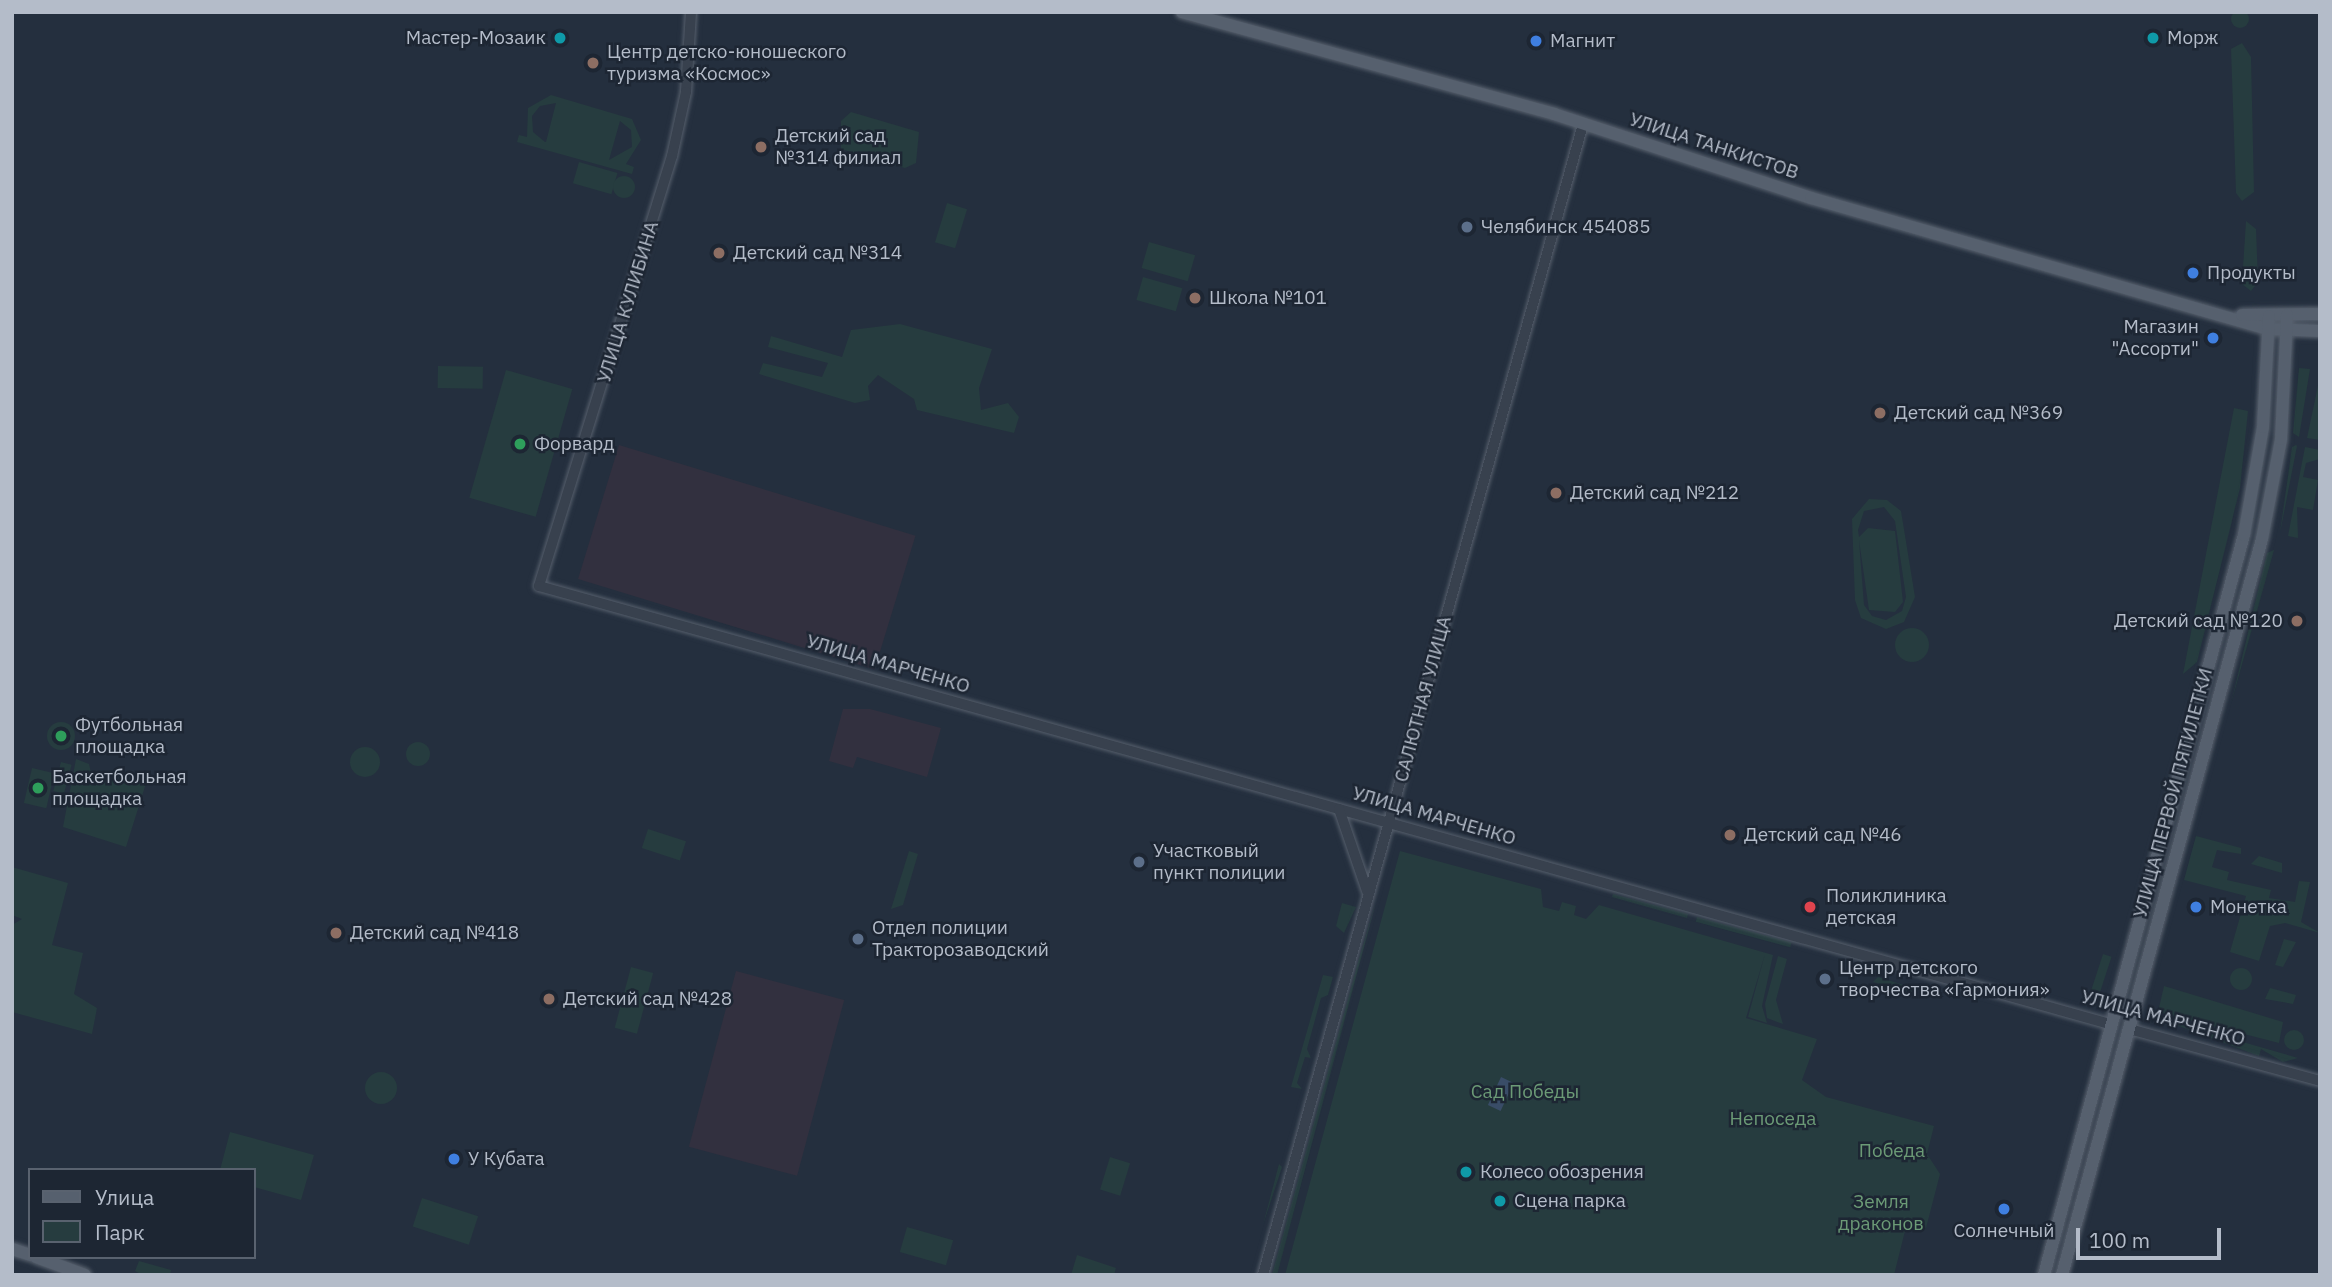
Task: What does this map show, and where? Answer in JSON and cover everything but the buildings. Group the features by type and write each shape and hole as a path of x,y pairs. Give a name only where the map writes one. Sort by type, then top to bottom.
{"main road":[{"name":"УЛИЦА ТАНКИСТОВ","path":"1182,12 1583,124 1821,201 2234,315 2269,322 2288,331 2320,331"},
{"name":"УЛИЦА ТАНКИСТОВ","path":"2269,322 2287,315 2320,314"},
{"name":"УЛИЦА ПЕРВОЙ ПЯТИЛЕТКИ","path":"2062,1275 2262,539 2281,439 2287,315"},
{"name":"УЛИЦА ПЕРВОЙ ПЯТИЛЕТКИ","path":"2044,1275 2244,536 2263,427 2269,322"},
{"name":"УЛИЦА МАРЧЕНКО","path":"2110,1024 2129,1029"},
{"path":"41,1259 85,1275"}],"street":[{"name":"УЛИЦА КУЛИБИНА","path":"539,586 672,156 685,92 691,12"},
{"name":"САЛЮТНАЯ УЛИЦА","path":"1263,1275 1583,124"},
{"name":"УЛИЦА МАРЧЕНКО","path":"539,586 2110,1024"},
{"path":"1339,809 1355,840 1368,897"},
{"name":"УЛИЦА МАРЧЕНКО","path":"2129,1029 2320,1081"}],"shaded area":[{"path":"619,445 915,536 875,670 578,579"},
{"path":"843,709 870,709 941,728 927,777 857,757 853,768 829,761"},
{"path":"736,971 844,1000 797,1176 689,1147"}],"green space":[{"path":"2240,10 2246,13 2249,19 2246,25 2240,28 2234,25 2231,19 2234,13"},
{"path":"2242,43 2251,57 2254,192 2242,201 2236,193 2231,49"},
{"path":"551,95 632,119 641,140 626,164 634,167 632,174 517,142 519,135 527,137 528,108","holes":["556,103 546,142 545,142 533,132 532,116 540,106","620,121 631,130 632,147 609,160"]},
{"path":"851,112 919,132 916,163 905,168 841,149 841,121"},
{"path":"579,162 617,173 611,194 573,183"},
{"path":"624,176 634,183 635,187 628,197 624,198 614,191 613,187 620,177"},
{"path":"947,203 967,209 955,248 935,242"},
{"path":"2246,221 2256,229 2258,282 2251,291 2242,284"},
{"path":"1149,242 1195,255 1188,281 1142,268"},
{"path":"1143,277 1182,288 1176,311 1136,300"},
{"path":"900,324 992,349 979,388 981,410 1008,403 1019,417 1014,433 917,410 914,399 878,375 868,386 870,400 855,403 759,374 763,363 822,377 828,363 768,347 771,336 842,357 851,330"},
{"path":"438,366 483,367 483,389 438,388"},
{"path":"2299,368 2310,369 2299,437 2293,433"},
{"name":"Форвард","path":"506,370 572,389 536,517 469,498"},
{"path":"2320,376 2320,440 2307,438"},
{"path":"2234,408 2248,411 2240,488 2197,662 2183,674"},
{"path":"2297,446 2280,533 2292,447"},
{"path":"2305,447 2320,450 2320,459 2306,463 2303,477 2318,480 2313,510 2297,507 2298,538 2288,536"},
{"path":"1869,499 1887,500 1901,511 1915,597 1904,622 1886,629 1861,618 1855,600 1852,519","holes":["1884,507 1895,521 1906,597 1902,611 1886,620 1872,616 1864,605 1859,540 1869,610 1895,612 1903,602 1895,531 1868,528 1859,537 1858,530 1864,511"]},
{"path":"2274,550 2231,704 2267,553"},
{"path":"1912,628 1924,633 1929,645 1924,657 1912,662 1900,657 1895,645 1900,633"},
{"name":"Футбольная площадка","path":"61,722 71,726 75,736 71,746 61,750 51,746 47,736 51,726"},
{"path":"418,742 426,746 430,754 426,762 418,766 410,762 406,754 410,746"},
{"path":"365,747 371,748 379,756 379,768 371,776 365,777 359,776 351,768 350,762 351,756 359,748"},
{"path":"76,759 89,764 93,782 148,777 126,847 63,827"},
{"path":"61,762 72,765 64,794 53,791"},
{"name":"Баскетбольная площадка","path":"32,768 54,773 46,808 24,803"},
{"path":"648,829 686,841 680,860 642,848"},
{"path":"2196,836 2241,848 2241,854 2217,850 2212,867 2229,872 2227,880 2271,890 2269,898 2295,902 2299,881 2310,882 2301,922 2320,933 2285,923 2270,926 2259,961 2230,952 2246,896 2184,880"},
{"path":"909,851 918,854 903,905 891,909"},
{"name":"Сад Победы","path":"1400,851 1541,889 1543,907 1559,911 1562,902 1576,906 1574,915 1586,919 1599,905 1773,955 1762,1006 1767,1023 1748,1017 1765,954 1746,1018 1817,1039 1802,1080 1826,1097 1934,1126 1927,1154 1940,1174 1926,1228 1907,1223 1894,1275 1285,1275"},
{"path":"2259,856 2282,863 2282,873 2251,864"},
{"path":"12,867 68,883 52,945 83,953 74,994 97,1008 92,1034 12,1012 12,925 22,919 12,915"},
{"path":"1613,894 1688,914 1687,918 1612,897"},
{"path":"1376,902 1277,1275 1272,1275 1358,962"},
{"path":"1342,903 1356,907 1344,933 1336,926"},
{"path":"1697,917 1792,942 1790,947 1696,922"},
{"path":"2284,939 2296,942 2283,967 2275,965"},
{"path":"2103,954 2112,957 2100,994 2091,991"},
{"path":"1778,956 1787,959 1776,1000 1783,1024 1767,1018 1765,1004"},
{"path":"631,967 653,973 637,1034 615,1028"},
{"path":"2241,968 2249,971 2252,979 2249,987 2241,990 2233,987 2230,979 2233,971"},
{"path":"1323,975 1333,977 1328,995 1321,998 1307,1049 1311,1058 1305,1057 1297,1083 1302,1089 1291,1087"},
{"path":"1878,977 1907,986 1914,993 1873,982"},
{"path":"2164,986 2283,1022 2279,1043 2158,1012"},
{"path":"2270,988 2296,995 2293,1004 2265,999"},
{"path":"2160,1019 2298,1058 2283,1062 2261,1049 2259,1056"},
{"path":"2294,1030 2301,1033 2304,1040 2301,1047 2294,1050 2287,1047 2284,1040 2287,1033"},
{"path":"381,1072 393,1076 397,1088 393,1100 381,1104 369,1100 365,1088 369,1076"},
{"path":"230,1132 314,1155 301,1200 256,1188 256,1168 221,1168"},
{"path":"1110,1157 1130,1163 1120,1196 1100,1190"},
{"path":"1279,1164 1282,1167 1263,1225"},
{"path":"422,1198 478,1216 469,1245 413,1227"},
{"path":"907,1227 953,1240 946,1265 900,1252"},
{"path":"1077,1255 1116,1268 1114,1275 1071,1275"},
{"path":"139,1261 171,1270 170,1275 142,1275 135,1271"}],"water":[{"path":"1501,1077 1514,1083 1501,1111 1488,1105"}],"place":[{"name":"Мастер-Мозаик","path":"560,38"},
{"name":"Морж","path":"2153,38"},
{"name":"Магнит","path":"1536,41"},
{"name":"Центр детско-юношеского туризма «Космос»","path":"593,63"},
{"name":"Детский сад №314 филиал","path":"761,147"},
{"name":"Челябинск 454085","path":"1467,227"},
{"name":"Детский сад №314","path":"719,253"},
{"name":"Продукты","path":"2193,273"},
{"name":"Школа №101","path":"1195,298"},
{"name":"Магазин \"Ассорти\"","path":"2213,338"},
{"name":"Детский сад №369","path":"1880,413"},
{"name":"Форвард","path":"520,444"},
{"name":"Детский сад №212","path":"1556,493"},
{"name":"Детский сад №120","path":"2297,621"},
{"name":"Футбольная площадка","path":"61,736"},
{"name":"Баскетбольная площадка","path":"38,788"},
{"name":"Детский сад №46","path":"1730,835"},
{"name":"Участковый пункт полиции","path":"1139,862"},
{"name":"Поликлиника детская","path":"1810,907"},
{"name":"Монетка","path":"2196,907"},
{"name":"Детский сад №418","path":"336,933"},
{"name":"Отдел полиции Тракторозаводский","path":"858,939"},
{"name":"Центр детского творчества «Гармония»","path":"1825,979"},
{"name":"Детский сад №428","path":"549,999"},
{"name":"У Кубата","path":"454,1159"},
{"name":"Колесо обозрения","path":"1466,1172"},
{"name":"Сцена парка","path":"1500,1201"},
{"name":"Солнечный","path":"2004,1209"}],"park label":[{"name":"Непоседа","path":"1773,1119"},
{"name":"Победа","path":"1892,1151"},
{"name":"Земля драконов","path":"1881,1213"}]}
